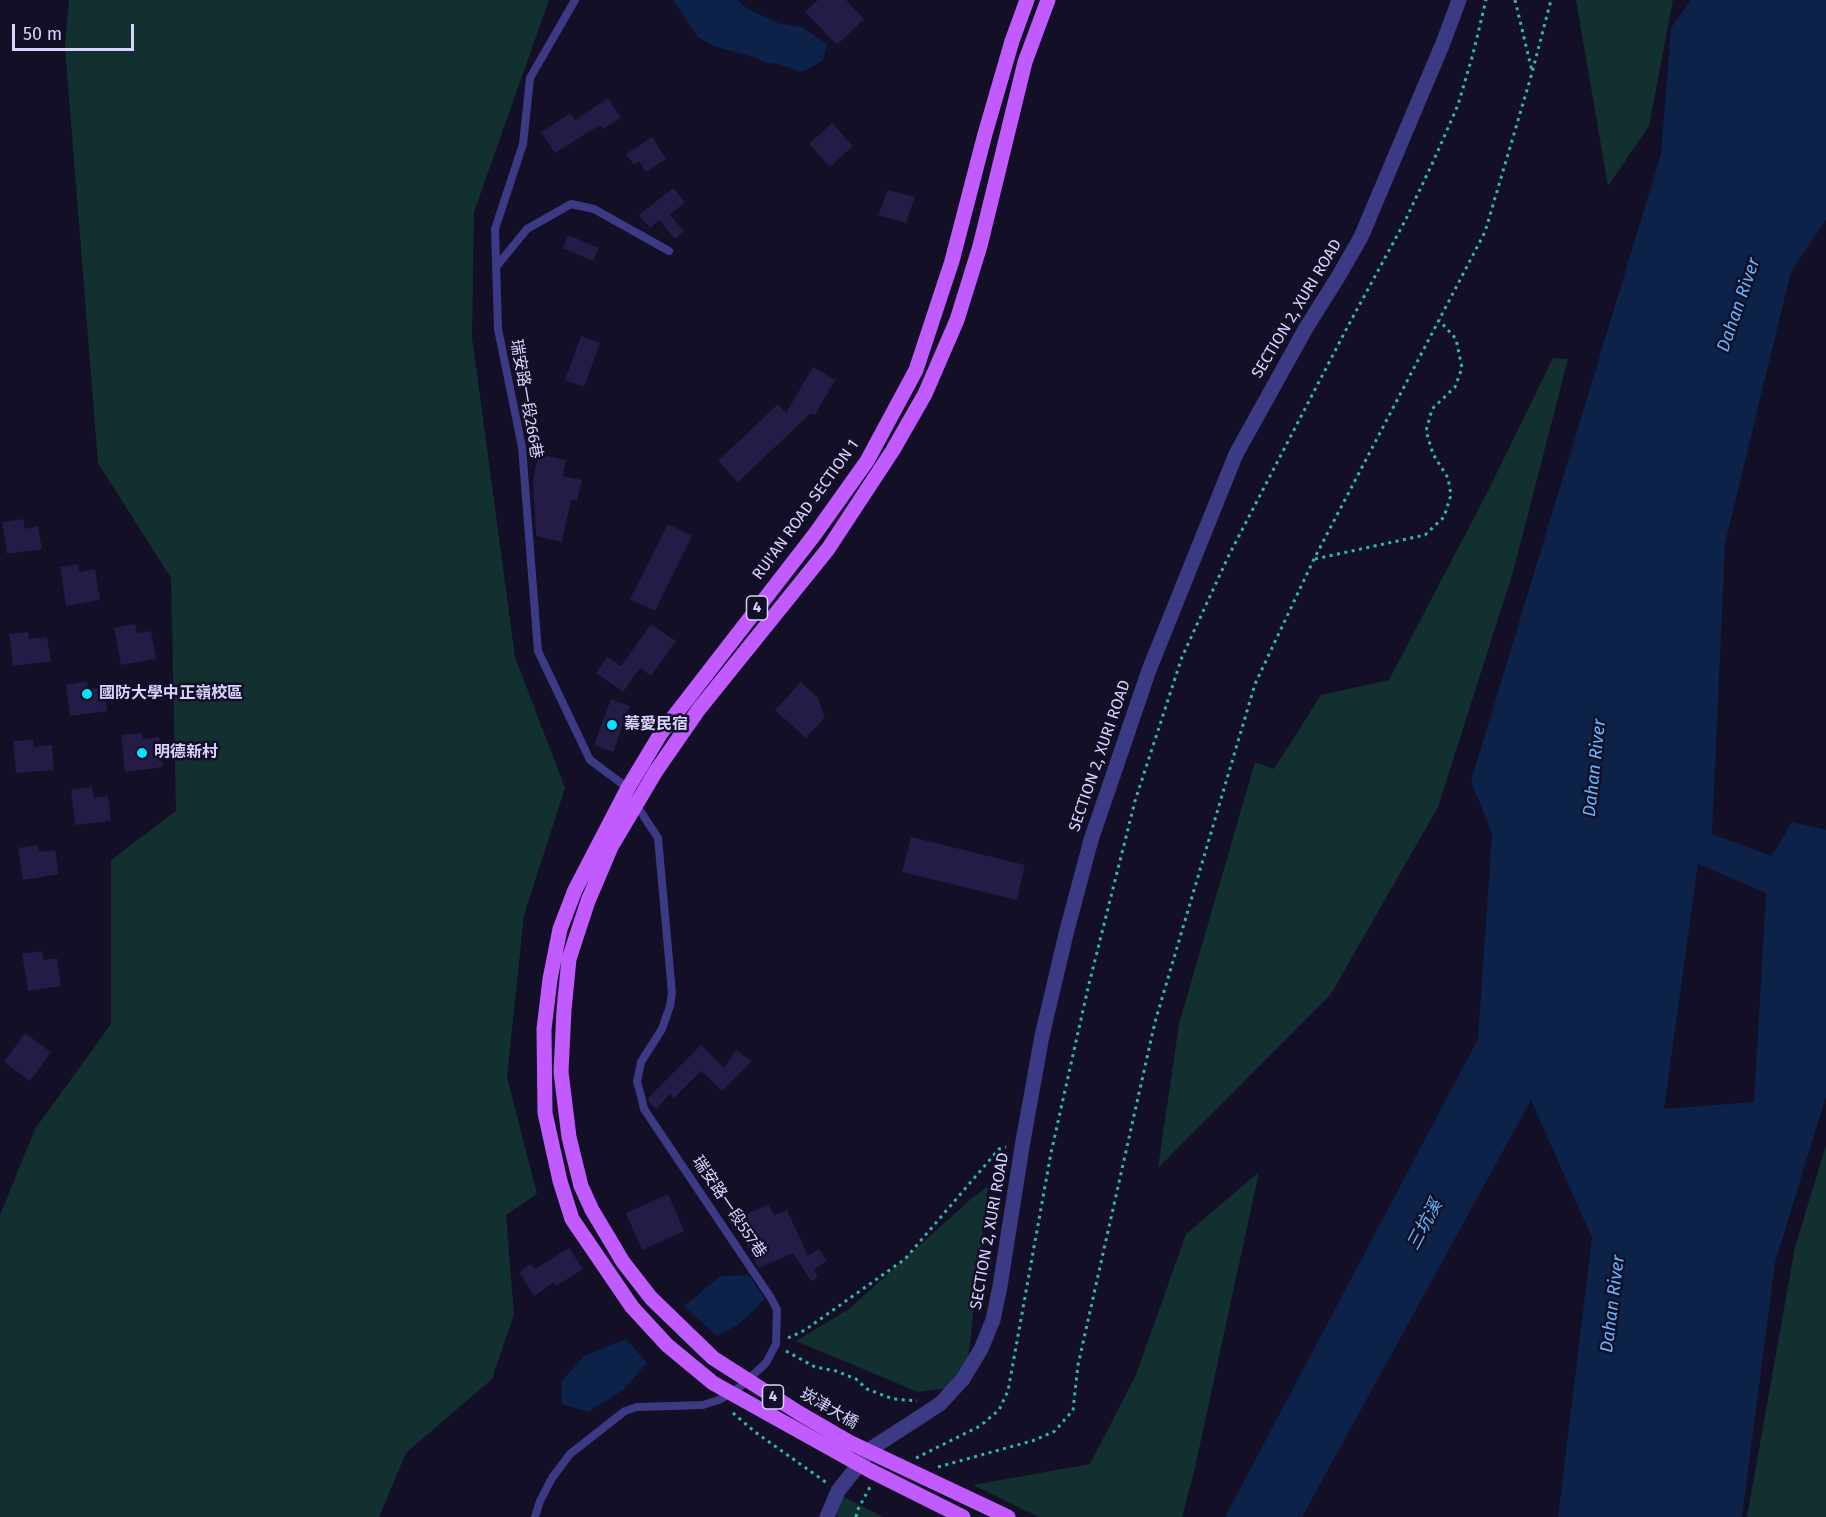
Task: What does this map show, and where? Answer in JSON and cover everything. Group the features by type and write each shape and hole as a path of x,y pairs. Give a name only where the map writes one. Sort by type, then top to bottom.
{"main road":[{"name":"RUI'AN ROAD SECTION 1","path":"572,1219 560,1181 545,1113 544,1029 550,979 560,929 575,890 628,788 661,733 814,534 867,461 916,370 952,261 985,134 1012,41 1027,0"},
{"name":"4","path":"637,806 656,771 699,709 828,549 925,394 957,320 980,246 1025,62 1048,0"},
{"name":"崁津大橋","path":"637,806 611,847 588,901 569,959 561,1072 569,1137 581,1186 592,1210 623,1262 651,1298 712,1358 849,1442 1008,1517"},
{"name":"崁津大橋","path":"572,1219 632,1307 667,1345 713,1383 871,1472 963,1517"}],"street":[{"name":"SECTION 2, XURI ROAD","path":"828,1517 838,1491 872,1448 940,1404 963,1379 981,1349 993,1320 1000,1286 1042,1035 1066,934 1090,840 1149,670 1236,454 1306,328 1361,237 1459,0"}],"lane":[{"name":"瑞安路一段266巷","path":"575,0 530,78 523,144 495,229 498,329 522,447 538,651 590,760 628,788"},
{"path":"496,267 526,229 571,204 594,209 669,251"},
{"name":"瑞安路一段557巷","path":"628,788 658,838 672,993 662,1029 642,1062 637,1082 640,1096 644,1109 771,1299 777,1310 776,1344"},
{"path":"535,1517 540,1501 552,1478 570,1454 625,1411 637,1407 703,1406 718,1400 740,1387 766,1363 776,1344"}],"path":[{"path":"912,1460 980,1426 999,1410 1008,1390 1051,1153 1088,988 1135,801 1182,657 1229,555 1405,222 1433,162 1458,105 1486,0"},
{"path":"1515,0 1532,73"},
{"path":"934,1469 1035,1440 1055,1431 1073,1410 1077,1365 1155,1022 1255,684 1314,559 1485,232 1551,0"},
{"path":"1314,559 1425,535 1444,517 1451,495 1448,478 1433,454 1426,431 1432,409 1455,387 1462,368 1456,339 1439,320"},
{"path":"940,1404 893,1399 867,1389 856,1379 836,1371 815,1367 790,1355 776,1344 805,1330 905,1259 999,1149 1023,1141"},
{"path":"718,1400 755,1432 838,1491"},
{"path":"856,1517 868,1488 875,1482"}],"green space":[{"path":"69,0 549,0 474,212 472,337 515,657 565,788 524,915 507,1077 537,1194 506,1215 514,1314 492,1379 406,1453 379,1517 0,1517 0,1215 35,1129 111,1024 111,860 176,811 171,578 98,463 65,47"},
{"path":"1576,0 1673,0 1649,126 1608,186"},
{"path":"1553,358 1568,359 1513,572 1438,807 1331,994 1158,1168 1179,1024 1255,762 1274,769 1321,695 1389,680 1487,493"},
{"path":"1826,1145 1826,1517 1747,1517 1795,1247"},
{"path":"1259,1172 1194,1472 1182,1517 1039,1517 973,1485 1090,1464 1136,1375 1186,1234"},
{"path":"988,1186 967,1368 948,1388 918,1392 796,1341 849,1309"},
{"path":"842,1496 883,1517 837,1517"}],"water":[{"path":"673,0 737,0 748,9 777,23 801,27 827,44 823,60 800,72 713,46 697,36"},
{"path":"1691,0 1826,0 1826,220 1791,272 1725,543 1712,834 1772,856 1792,822 1826,830 1826,1096 1775,1263 1742,1517 1558,1517 1592,1238 1531,1100 1302,1517 1225,1517 1478,1039 1492,834 1471,781 1661,154 1671,28","holes":["1698,864 1766,893 1754,1102 1664,1109"]},
{"path":"749,1275 765,1299 739,1324 717,1336 684,1306 721,1276"},
{"path":"626,1339 647,1363 623,1390 588,1412 562,1404 561,1382 584,1356"}],"building":[{"path":"818,0 846,0 864,19 837,45 805,12"},
{"path":"608,98 621,118 603,129 600,125 555,153 541,132 571,113 575,120"},
{"path":"832,123 853,146 830,167 809,144"},
{"path":"652,137 666,159 646,172 639,161 634,165 626,154"},
{"path":"673,188 685,202 670,215 684,231 675,239 659,220 650,228 639,215"},
{"path":"888,190 915,197 906,223 878,215"},
{"path":"568,235 599,248 593,261 563,248"},
{"path":"581,336 600,343 584,387 565,380"},
{"path":"813,367 835,380 815,415 811,413 738,482 718,461 778,404 786,413"},
{"path":"538,454 566,460 563,476 582,480 577,501 571,500 562,542 536,536 533,481"},
{"path":"23,519 25,529 38,526 42,549 7,554 2,522"},
{"path":"668,524 692,536 655,611 630,599"},
{"path":"78,564 79,572 95,569 100,600 66,606 60,567"},
{"path":"135,624 137,633 151,631 156,659 121,665 114,628"},
{"path":"651,624 676,641 651,676 640,668 623,692 596,673 607,657 621,666"},
{"path":"28,632 29,639 47,637 51,661 13,666 9,634"},
{"path":"87,681 88,689 104,687 107,711 70,716 66,685"},
{"path":"801,682 818,698 825,717 806,738 775,710"},
{"name":"蓁愛民宿","path":"611,699 630,706 613,752 594,745"},
{"name":"明德新村","path":"142,733 143,739 159,737 163,767 125,772 121,735"},
{"path":"33,740 33,747 52,745 54,770 16,773 13,741"},
{"path":"92,787 94,798 108,796 111,821 75,825 71,790"},
{"path":"911,837 1025,865 1017,900 902,872"},
{"path":"38,845 39,852 55,850 59,874 23,880 18,848"},
{"path":"42,951 43,960 57,958 61,986 28,991 22,954"},
{"path":"25,1033 51,1052 30,1081 4,1062"},
{"path":"701,1045 724,1068 736,1050 752,1061 722,1091 701,1071 674,1098 670,1094 656,1109 648,1098"},
{"path":"668,1194 684,1231 642,1250 626,1213"},
{"path":"769,1204 774,1215 787,1210 808,1256 819,1249 827,1261 814,1269 818,1278 811,1281 793,1253 759,1268 756,1264 736,1219"},
{"path":"569,1248 583,1269 556,1286 554,1282 534,1296 519,1272 531,1264 535,1269"}],"place":[{"name":"國防大學中正嶺校區","path":"87,694"},
{"name":"蓁愛民宿","path":"612,725"},
{"name":"明德新村","path":"142,753"}],"water label":[{"name":"Dahan River","path":"1739,305"},
{"name":"Dahan River","path":"1595,768"},
{"name":"三坑溪","path":"1425,1225"},
{"name":"Dahan River","path":"1613,1304"}]}
